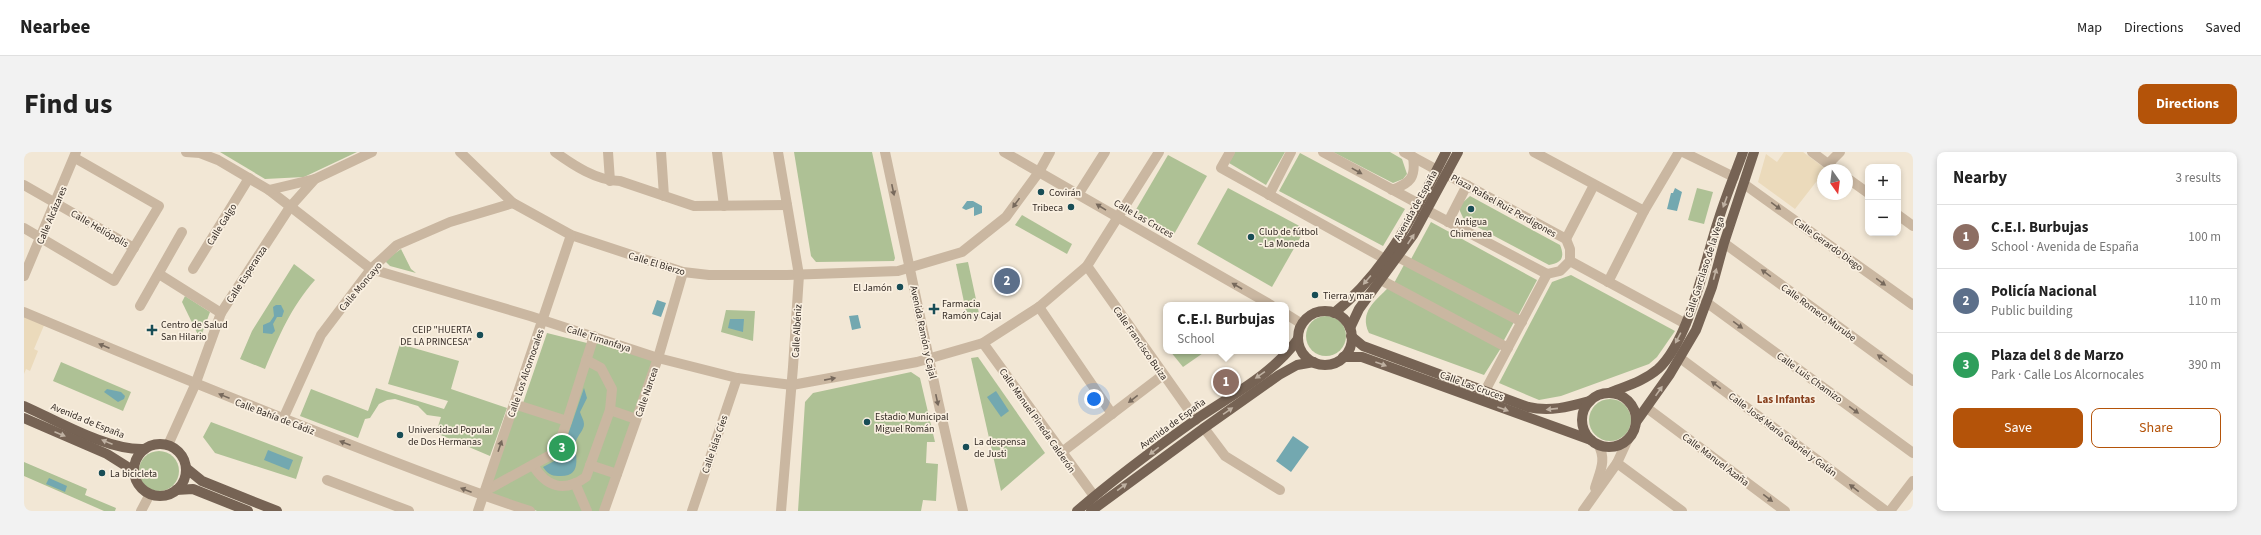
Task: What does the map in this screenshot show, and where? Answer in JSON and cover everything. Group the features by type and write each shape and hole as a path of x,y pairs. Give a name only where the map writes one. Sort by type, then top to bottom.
{"main road":[{"name":"Avenida de España","path":"1351,332 1359,309 1398,257 1428,211 1442,172 1446,152"},
{"name":"Avenida de España","path":"1334,313 1349,301 1385,259 1405,230 1419,204 1458,152"},
{"name":"Calle Garcilaso de la Vega","path":"1609,393 1642,380 1659,368 1670,354 1686,324 1743,152"},
{"name":"Calle Garcilaso de la Vega","path":"1636,422 1680,358 1696,330 1754,152"},
{"path":"1091,511 1279,375 1297,366 1314,362 1330,364 1343,357 1348,351 1351,332 1340,316 1334,313 1316,313 1302,324 1298,339 1303,353 1314,362"},
{"name":"Calle Las Cruces","path":"1351,332 1363,346 1485,391 1543,410 1590,401"},
{"name":"Avenida de España","path":"1289,352 1298,339"},
{"name":"Avenida de España","path":"1077,511 1094,496 1196,420 1273,366 1287,354"},
{"name":"Calle Las Cruces","path":"1343,357 1362,357 1594,442"},
{"path":"1609,393 1626,398 1636,413 1636,422 1628,439 1614,446 1594,442 1584,429 1582,416 1590,401 1595,397 1609,393"},
{"name":"Avenida de España","path":"24,406 111,444 130,450 145,449"},
{"path":"24,418 107,454 134,471"},
{"path":"186,468 185,476 176,490 168,495 150,494 139,485 134,471 135,463 145,449 160,444 168,445 180,454 186,468 202,481 277,511"},
{"path":"176,490 192,489 248,511"}],"street":[{"name":"Calle Timanfaya","path":"186,152 200,153 218,160 269,190 371,269 543,320 658,358 737,378 792,385 930,359 983,343 1039,307 1087,266 1117,216 1159,152"},
{"name":"Calle Esperanza","path":"269,190 315,179 372,152"},
{"name":"Calle El Bierzo","path":"460,152 514,203 571,235 683,272 709,275 799,276 910,269 962,252 1006,217 1039,172 1050,152"},
{"path":"555,152 592,174 610,181 620,181 694,206 787,205"},
{"path":"608,152 610,181"},
{"path":"661,152 664,196"},
{"path":"717,152 724,206"},
{"name":"Calle Albéniz","path":"778,152 799,276 792,385 781,511"},
{"name":"Avenida Ramón y Cajal","path":"885,152 963,511"},
{"name":"Calle Las Cruces","path":"1004,152 1266,302"},
{"path":"1079,194 1105,152"},
{"path":"1230,152 1221,168 1385,259"},
{"path":"1269,195 1291,152"},
{"path":"1323,152 1419,204"},
{"path":"1534,152 1644,211"},
{"path":"1608,282 1644,211 1679,152"},
{"path":"1683,152 1734,177"},
{"path":"1812,152 1828,164"},
{"path":"1834,164 1840,152"},
{"path":"1392,190 1407,184 1412,177 1414,166 1408,154"},
{"name":"Plaza Rafael Ruiz Perdigones","path":"1408,154 1566,239 1570,249 1570,261"},
{"path":"24,228 114,281 159,206 76,155"},
{"name":"Calle Alcázares","path":"24,276 76,155"},
{"name":"Calle Galgo","path":"193,269 249,178"},
{"name":"Calle Esperanza","path":"168,445 195,385 221,313 290,207 315,179"},
{"path":"1853,182 1865,191"},
{"name":"Calle Gerardo Diego","path":"1744,184 1913,305"},
{"name":"Calle Heliópolis","path":"24,185 134,248"},
{"path":"1448,222 1467,185"},
{"path":"1566,239 1594,185"},
{"name":"Calle Moncayo","path":"283,419 321,335 371,269 397,245 450,222 514,203"},
{"path":"1428,211 1547,274 1560,271 1570,261 1686,324"},
{"path":"1901,217 1913,226"},
{"path":"140,306 182,232"},
{"name":"Calle Los Alcornocales","path":"478,511 571,235"},
{"name":"Calle Romero Murube","path":"1724,243 1913,381"},
{"path":"1398,257 1522,322"},
{"name":"Calle Francisco Buiza","path":"1087,266 1196,420"},
{"name":"Calle Narcea","path":"604,511 658,358 683,272"},
{"path":"159,274 221,313"},
{"path":"1485,391 1547,274"},
{"path":"1381,280 1508,348"},
{"name":"Calle Luis Chamizo","path":"1706,302 1913,453"},
{"path":"1039,307 1112,414"},
{"name":"Calle Bahía de Cádiz","path":"24,312 195,385 530,511"},
{"path":"1289,316 1302,324"},
{"path":"484,494 556,452 594,336"},
{"name":"Calle Manuel Pineda Calderón","path":"983,343 1094,496"},
{"name":"Calle José María Gabriel y Galán","path":"1680,358 1886,511"},
{"path":"533,465 540,478 546,482 561,485 575,483 586,477 610,410 612,389 601,368 586,360"},
{"path":"1062,452 1163,375"},
{"name":"Calle Islas Cíes","path":"692,511 737,378"},
{"path":"514,404 567,421"},
{"name":"Calle Manuel Azaña","path":"1647,408 1785,511"},
{"path":"610,410 636,419"},
{"path":"1204,428 1225,456 1280,490"},
{"path":"1583,511 1617,463 1628,439"},
{"path":"1592,498 1604,461 1603,452 1594,442"},
{"path":"1617,463 1682,511"},
{"path":"590,465 617,474"},
{"path":"327,480 409,511"},
{"path":"575,483 587,511"},
{"path":"1890,511 1912,483"},
{"path":"141,511 150,494"}],"green space":[{"path":"220,152 357,152 304,177 265,179"},
{"path":"794,152 872,152 895,258 894,261 816,262 811,256"},
{"path":"1235,152 1285,152 1266,185 1229,163"},
{"path":"1333,152 1390,152 1402,159 1407,174 1403,179 1393,183"},
{"path":"1300,153 1405,209 1383,246 1279,191"},
{"path":"1168,155 1207,176 1173,236 1134,213"},
{"name":"Club de fútbol - La Moneda","path":"1228,188 1305,229 1272,287 1197,244"},
{"path":"1697,188 1713,192 1704,224 1688,220"},
{"path":"1470,196 1560,245 1562,256 1560,261 1549,265 1464,220 1460,211 1460,205"},
{"path":"1022,215 1072,244 1067,254 1015,225"},
{"path":"1431,222 1537,280 1517,318 1410,261"},
{"path":"401,249 411,269 416,273 390,266 386,262 387,259"},
{"path":"968,262 980,318 968,321 956,264"},
{"path":"1405,263 1514,322 1503,342 1393,285"},
{"path":"294,264 315,280 292,311 265,369 240,359 252,331"},
{"path":"1571,275 1675,331 1657,357 1649,364 1561,396 1539,400 1499,383 1552,282"},
{"path":"1389,287 1501,348 1484,375 1369,333 1366,326 1367,313 1374,302"},
{"path":"185,296 210,312 200,339 182,302"},
{"path":"726,310 755,311 753,341 721,332"},
{"path":"1330,316 1337,319 1343,325 1346,336 1345,344 1337,353 1330,356 1322,356 1315,353 1307,344 1306,332 1309,325 1318,317"},
{"path":"547,333 591,344 594,336 658,358 604,511 537,511 485,491 514,404 522,406"},
{"path":"400,344 459,361 451,389 507,408 490,456 436,433 441,417 427,415 418,406 395,399 387,400 379,404 370,418 365,419 358,438 300,416 311,389 368,411 376,388 444,409 448,401 388,384"},
{"path":"1172,354 1202,354 1183,367"},
{"path":"978,357 1045,453 1001,491 971,358"},
{"path":"61,362 131,392 123,411 53,381"},
{"name":"Estadio Municipal Miguel Román","path":"911,372 920,378 935,442 927,442 926,463 938,464 936,501 923,500 921,511 798,511 805,402 813,393"},
{"path":"1606,399 1614,399 1622,402 1628,408 1631,420 1628,432 1622,438 1614,441 1606,441 1598,438 1592,432 1589,424 1589,416 1592,408 1598,402"},
{"path":"211,422 303,457 296,479 215,453 203,437"},
{"path":"163,451 170,454 176,460 179,471 178,479 170,488 163,491 155,491 148,488 140,479 139,467 142,460 151,452"},
{"path":"24,462 87,489 85,495 116,508 115,511 104,511 24,476"}],"shaded area":[{"path":"1784,152 1803,152 1819,164 1817,164 1817,181 1795,209 1758,182 1766,154 1777,162"},
{"path":"24,317 45,323 34,349 38,351 30,371 26,369 24,374"}],"water":[{"path":"1675,188 1682,192 1677,211 1667,209 1671,193 1673,193"},
{"path":"967,201 973,201 982,206 982,213 974,216 974,207 966,210 962,208"},
{"path":"657,300 666,303 661,317 652,314"},
{"path":"276,305 281,305 284,311 282,317 277,317 273,324 275,331 272,334 263,333 263,325 270,322 274,316 273,307"},
{"path":"858,315 861,328 852,330 849,316"},
{"path":"730,319 744,319 743,332 728,328"},
{"path":"584,388 587,398 580,412 584,424 576,441 575,468 572,473 567,475 551,475 543,467 560,458"},
{"path":"107,389 121,392 125,396 124,399 118,402 104,392"},
{"path":"996,391 1009,411 1001,417 987,397"},
{"path":"1293,436 1309,447 1291,472 1276,461"},
{"path":"268,450 293,460 289,470 264,460"},
{"path":"49,478 67,486 65,492 46,484"}],"place":[{"name":"Covirán","path":"1041,192"},
{"name":"Tribeca","path":"1071,207"},
{"name":"Antigua Chimenea","path":"1471,209"},
{"name":"Club de fútbol - La Moneda","path":"1251,237"},
{"name":"Policía Nacional","path":"1007,281"},
{"name":"El Jamón","path":"900,287"},
{"name":"Tierra y mar","path":"1315,295"},
{"name":"Farmacia Ramón y Cajal","path":"934,309"},
{"name":"Centro de Salud San Hilario","path":"152,330"},
{"name":"CEIP \"HUERTA DE LA PRINCESA\"","path":"480,335"},
{"name":"C.E.I. Burbujas","path":"1226,382"},
{"name":"Estadio Municipal Miguel Román","path":"867,422"},
{"name":"Universidad Popular de Dos Hermanas","path":"400,435"},
{"name":"La despensa de Justi","path":"966,447"},
{"name":"Plaza del 8 de Marzo","path":"562,448"},
{"name":"La bicicleta","path":"102,473"}],"district":[{"name":"Las Infantas","path":"1786,399"}]}
